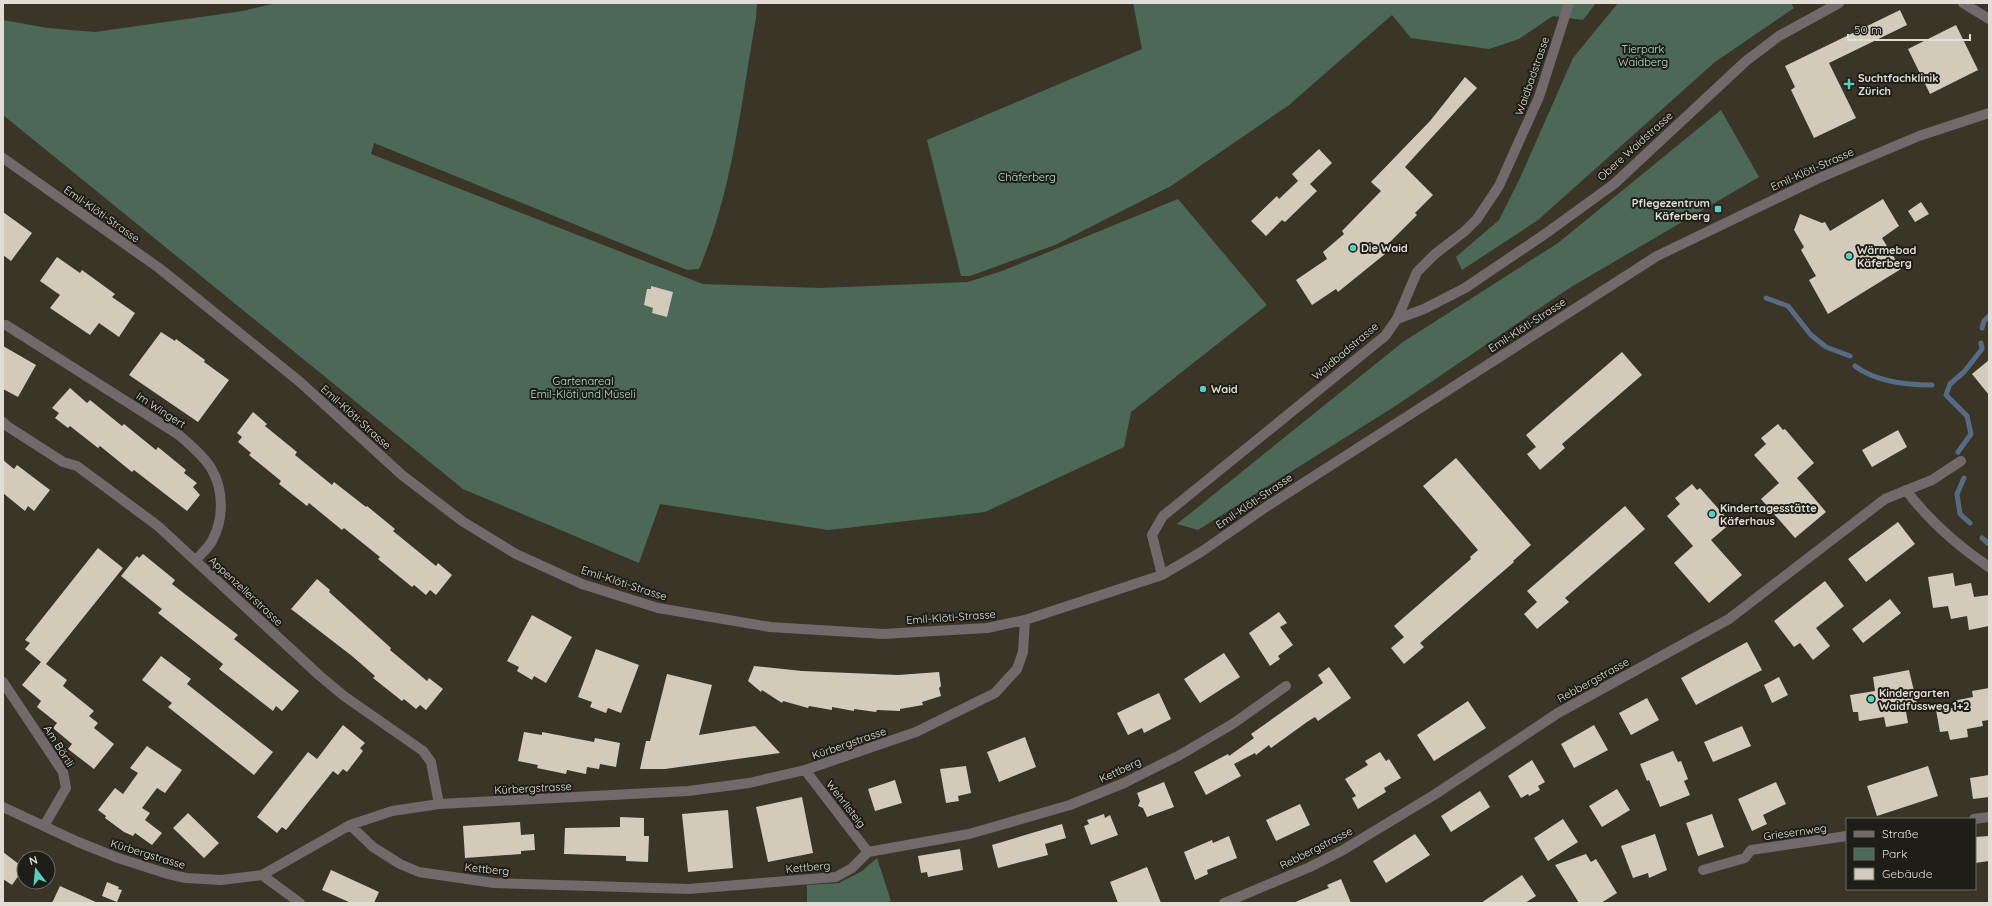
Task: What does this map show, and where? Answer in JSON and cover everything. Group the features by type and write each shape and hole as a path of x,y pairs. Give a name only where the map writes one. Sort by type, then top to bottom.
{"street":[{"name":"Waidbadstrasse","path":"1162,575 1152,536 1163,516 1385,336 1397,320 1417,272 1435,254 1465,231 1477,219 1499,186 1539,97 1569,3"},
{"name":"Obere Waidstrasse","path":"1397,320 1465,288 1557,225 1614,184 1746,61 1779,36 1839,3"},
{"path":"1963,3 1989,20"},
{"name":"Emil-Klöti-Strasse","path":"3,158 159,268 252,341 300,382 402,475 462,521 522,557 582,584 658,608 770,627 883,634 987,628 1025,620 1162,575 1201,552 1269,505 1657,256 1810,182 1877,153 1919,136 1989,113"},
{"name":"Im Wingert","path":"6,325 179,435 195,449 211,468 219,489 221,515 211,542 196,560"},
{"name":"Appenzellerstrasse","path":"3,422 6,426 63,462 77,466 158,526 320,676 344,696 423,751 431,762 439,804"},
{"name":"Rebbergstrasse","path":"1224,903 1310,867 1343,850 1434,795 1558,713 1729,619 1885,499 1932,480 1961,460"},
{"path":"1906,490 1921,510 1951,538 1989,567"},
{"name":"Kürbergstrasse","path":"3,807 118,858 168,874 186,878 221,880 262,875 350,825 392,811 439,804 688,790 749,782 805,770 916,732 995,692 1008,681 1017,669 1023,652 1025,620"},
{"name":"Am Börtli","path":"3,682 63,772 66,788 44,826"},
{"name":"Kettberg","path":"350,825 373,847 400,864 419,872 494,883 689,888 836,877 852,868 868,852 969,834 1070,805 1124,783 1180,755 1234,723 1286,686"},
{"name":"Wehrlisteig","path":"805,770 868,852"},
{"path":"1976,819 1989,817"},
{"name":"Griesernweg","path":"1703,870 1745,858 1751,850 1846,836"},
{"path":"262,875 300,903"}],"green space":[{"name":"Gartenareal Emil-Klöti und Müseli","path":"276,3 757,3 756,18 735,146 711,239 699,269 687,270 374,143 371,154 703,284 820,288 968,282 1002,271 1178,199 1267,305 1131,412 1124,447 985,512 828,530 660,504 639,563 463,489 3,115 3,20 48,28 95,32 243,11"},
{"name":"Chäferberg","path":"1133,3 1596,3 1583,20 1553,16 1519,39 1489,49 1411,38 1392,15 1289,105 1171,186 1055,245 970,276 961,276 927,140 1142,49"},
{"name":"Tierpark Waidberg","path":"1618,3 1791,3 1794,8 1715,62 1538,220 1462,270 1456,257 1499,220 1520,178 1573,58"},
{"path":"1721,110 1759,177 1571,287 1397,405 1198,530 1177,524 1403,342 1558,243"},
{"path":"877,858 891,901 886,903 807,903 807,885 839,883 862,871"}],"building":[{"path":"1900,10 1907,25 1829,63 1856,118 1814,138 1791,90 1795,87 1785,66"},
{"path":"1956,25 1978,70 1930,94 1908,49"},
{"path":"1465,77 1477,88 1405,167 1433,195 1415,213 1417,215 1385,247 1385,254 1338,292 1336,289 1312,305 1296,280 1327,259 1323,252 1344,234 1342,231 1381,191 1371,182 1430,121"},
{"path":"1319,149 1332,163 1310,184 1317,191 1285,222 1282,220 1266,236 1251,221 1277,196 1279,199 1298,181 1292,174"},
{"name":"Wärmebad Käferberg","path":"1883,199 1899,226 1882,238 1901,269 1828,314 1809,280 1816,276 1801,250 1804,247 1794,230 1800,214 1822,223 1825,222 1830,231"},
{"path":"1921,202 1929,214 1915,222 1908,211"},
{"path":"3,212 32,233 11,261 3,255"},
{"path":"57,257 80,273 82,270 115,294 112,297 135,313 119,337 99,323 90,335 50,308 60,295 40,281"},
{"path":"651,286 673,292 667,317 652,313 653,308 644,305 647,289 651,289"},
{"path":"161,332 175,341 176,339 229,380 198,422 129,375"},
{"path":"3,346 36,365 18,397 3,389"},
{"path":"1622,352 1642,375 1562,444 1565,448 1540,470 1527,454 1536,447 1526,435"},
{"path":"1989,360 1989,395 1972,374"},
{"path":"70,388 87,403 90,400 122,426 124,424 156,450 158,447 186,470 184,473 197,483 193,487 200,495 187,511 134,470 132,472 100,446 98,448 70,426 68,428 55,418 59,413 52,408"},
{"path":"253,412 267,424 265,426 297,452 295,455 332,485 334,482 366,507 367,506 395,529 393,531 436,566 438,563 452,575 436,595 430,590 426,595 414,585 412,587 378,559 380,557 344,528 342,530 309,503 307,506 279,484 281,481 249,455 251,453 238,442 242,437 237,433"},
{"path":"1778,424 1783,430 1785,429 1814,463 1797,478 1826,512 1795,538 1761,499 1779,483 1754,455 1766,444 1761,438"},
{"path":"1898,430 1907,447 1872,467 1862,450"},
{"path":"1456,458 1531,545 1513,561 1514,562 1420,643 1424,647 1404,664 1391,648 1404,637 1394,626 1471,559 1470,557 1478,550 1423,486"},
{"path":"3,460 14,469 17,465 50,490 34,511 28,506 25,511 3,493"},
{"path":"1692,484 1697,490 1700,488 1731,523 1711,540 1742,575 1709,603 1674,563 1693,546 1667,516 1680,504 1675,498"},
{"path":"1625,506 1645,529 1565,598 1569,602 1537,629 1524,614 1537,602 1527,591"},
{"path":"1898,522 1915,544 1866,582 1848,559"},
{"path":"98,548 123,568 46,664 67,680 63,686 94,711 89,716 98,723 94,728 114,744 94,769 68,749 72,744 53,728 57,723 37,707 41,701 22,685 41,662 25,649 30,643 25,640"},
{"path":"143,554 175,580 172,584 238,635 234,639 299,691 282,711 276,706 273,711 219,669 223,664 158,613 162,609 121,576 137,556 139,558"},
{"path":"1953,573 1955,586 1971,583 1974,597 1989,595 1989,626 1969,630 1967,616 1951,619 1948,606 1933,608 1928,577"},
{"path":"317,579 330,590 329,592 391,648 390,650 427,681 429,678 443,689 426,710 420,705 416,709 404,699 402,701 373,678 375,676 352,656 291,609"},
{"path":"1825,581 1844,606 1816,628 1830,646 1813,660 1800,643 1794,647 1774,621"},
{"path":"1890,599 1901,613 1863,643 1852,629"},
{"path":"1279,612 1287,623 1280,627 1293,645 1278,656 1280,659 1270,666 1249,633"},
{"path":"532,615 572,637 546,683 534,676 532,680 517,671 519,667 507,661"},
{"path":"1747,642 1762,670 1696,705 1681,678"},
{"path":"596,649 639,665 621,713 608,708 606,713 590,707 592,702 578,697"},
{"path":"1224,653 1240,677 1200,703 1184,679"},
{"path":"161,656 191,679 187,684 273,752 254,775 168,707 172,703 142,680"},
{"path":"754,666 802,671 898,675 939,672 941,686 939,688 941,696 922,702 923,705 900,709 900,711 877,710 876,712 854,709 854,711 832,707 832,710 809,706 808,708 783,701 782,703 762,690 761,692 748,681"},
{"path":"1329,667 1351,698 1318,721 1315,717 1307,722 1271,748 1269,745 1256,755 1255,753 1234,764 1241,776 1206,795 1194,772 1228,754 1229,756 1254,738 1251,734 1323,683 1318,675"},
{"path":"1909,670 1917,704 1905,706 1908,723 1886,727 1884,717 1859,721 1858,712 1853,712 1850,695 1875,691 1873,677"},
{"path":"667,674 712,685 699,735 755,726 780,753 665,769 640,769 646,741 650,741"},
{"path":"1779,677 1788,695 1772,703 1764,685"},
{"path":"1989,688 1989,720 1982,721 1983,726 1967,729 1968,737 1950,740 1948,731 1940,732 1936,710 1954,708 1953,701 1973,697 1972,691"},
{"path":"1159,693 1171,719 1144,733 1142,728 1128,735 1117,713"},
{"path":"1647,698 1659,720 1631,735 1619,713"},
{"path":"1468,701 1486,728 1434,761 1417,735"},
{"path":"343,725 365,743 360,748 363,751 347,772 343,769 338,775 333,771 286,830 282,827 277,833 257,817 308,752 317,759"},
{"path":"1594,725 1608,750 1574,768 1561,744"},
{"path":"1742,726 1751,746 1713,762 1704,742"},
{"path":"524,732 542,735 542,732 594,742 595,738 620,743 616,767 600,764 599,769 587,767 586,774 567,770 566,774 537,768 538,765 518,761"},
{"path":"1025,737 1036,767 999,782 987,752"},
{"path":"147,746 182,770 165,793 157,788 142,808 150,813 145,820 162,833 152,845 135,833 133,836 124,832 105,818 106,816 98,810 115,788 123,794 138,773 130,768"},
{"path":"1673,751 1678,762 1681,761 1688,779 1684,781 1690,795 1660,807 1649,780 1647,781 1640,764"},
{"path":"1380,752 1386,761 1389,759 1401,778 1384,788 1386,792 1358,809 1352,798 1356,796 1345,779 1368,765 1365,761"},
{"path":"1532,760 1545,782 1538,786 1540,790 1529,796 1528,794 1521,798 1508,776"},
{"path":"966,766 971,793 958,796 959,801 946,803 940,769"},
{"path":"1928,766 1938,796 1877,816 1867,786"},
{"path":"1989,775 1989,797 1973,799 1970,778"},
{"path":"895,780 902,803 875,811 868,789"},
{"path":"1164,782 1174,807 1147,817 1143,808 1138,806 1140,801 1137,793"},
{"path":"1776,782 1786,804 1763,815 1767,824 1752,831 1738,799"},
{"path":"1617,789 1630,810 1602,827 1589,806"},
{"path":"1480,791 1490,807 1451,832 1441,816"},
{"path":"802,797 813,853 768,862 756,807"},
{"path":"1300,804 1310,825 1276,841 1266,820"},
{"path":"728,810 733,868 688,872 682,814"},
{"path":"188,813 219,843 204,858 173,828"},
{"path":"1104,814 1105,818 1110,815 1118,835 1091,845 1084,826 1089,824 1087,820"},
{"path":"1712,814 1724,847 1698,856 1686,823"},
{"path":"620,817 644,818 644,836 649,836 648,862 626,861 626,856 564,854 565,828 620,827"},
{"path":"1563,819 1578,842 1548,861 1534,838"},
{"path":"520,822 521,835 534,834 535,850 521,851 521,854 465,858 463,826"},
{"path":"1062,824 1066,838 1045,844 1048,855 998,868 992,845"},
{"path":"1415,834 1430,855 1386,883 1373,861"},
{"path":"1655,834 1667,870 1649,878 1648,873 1633,878 1621,846"},
{"path":"1229,836 1237,858 1207,870 1208,874 1195,880 1184,852 1212,840 1213,843"},
{"path":"1989,836 1989,861 1976,863 1976,837"},
{"path":"960,849 963,870 928,877 927,872 921,873 918,856"},
{"path":"3,852 16,862 16,879 12,885 3,879"},
{"path":"1586,854 1591,862 1596,859 1617,893 1601,903 1579,903 1555,865"},
{"path":"1147,867 1161,903 1118,903 1110,882"},
{"path":"331,870 379,892 374,903 351,903 322,890"},
{"path":"1522,875 1536,896 1525,903 1481,903"},
{"path":"1341,879 1351,903 1293,903 1329,888 1327,885"},
{"path":"107,882 119,887 118,889 122,890 117,902 102,896"},
{"path":"60,886 98,903 52,903"}],"waterway":[{"path":"1766,298 1788,306 1811,335 1826,347 1850,356"},
{"path":"1982,328 1984,321 1989,316"},
{"path":"1958,452 1971,434 1967,416 1946,395 1950,384 1964,372 1982,349 1981,343"},
{"path":"1855,366 1872,376 1892,382 1932,385"},
{"path":"1964,478 1957,494 1960,514 1970,523"},
{"path":"1982,538 1989,544"}],"place":[{"name":"Suchtfachklinik Zürich","path":"1849,84"},
{"name":"Pflegezentrum Käferberg","path":"1718,209"},
{"name":"Die Waid","path":"1353,248"},
{"name":"Wärmebad Käferberg","path":"1849,256"},
{"name":"Waid","path":"1203,389"},
{"name":"Kindertagesstätte Käferhaus","path":"1712,514"},
{"name":"Kindergarten Waidfussweg 1+2","path":"1871,699"}]}
